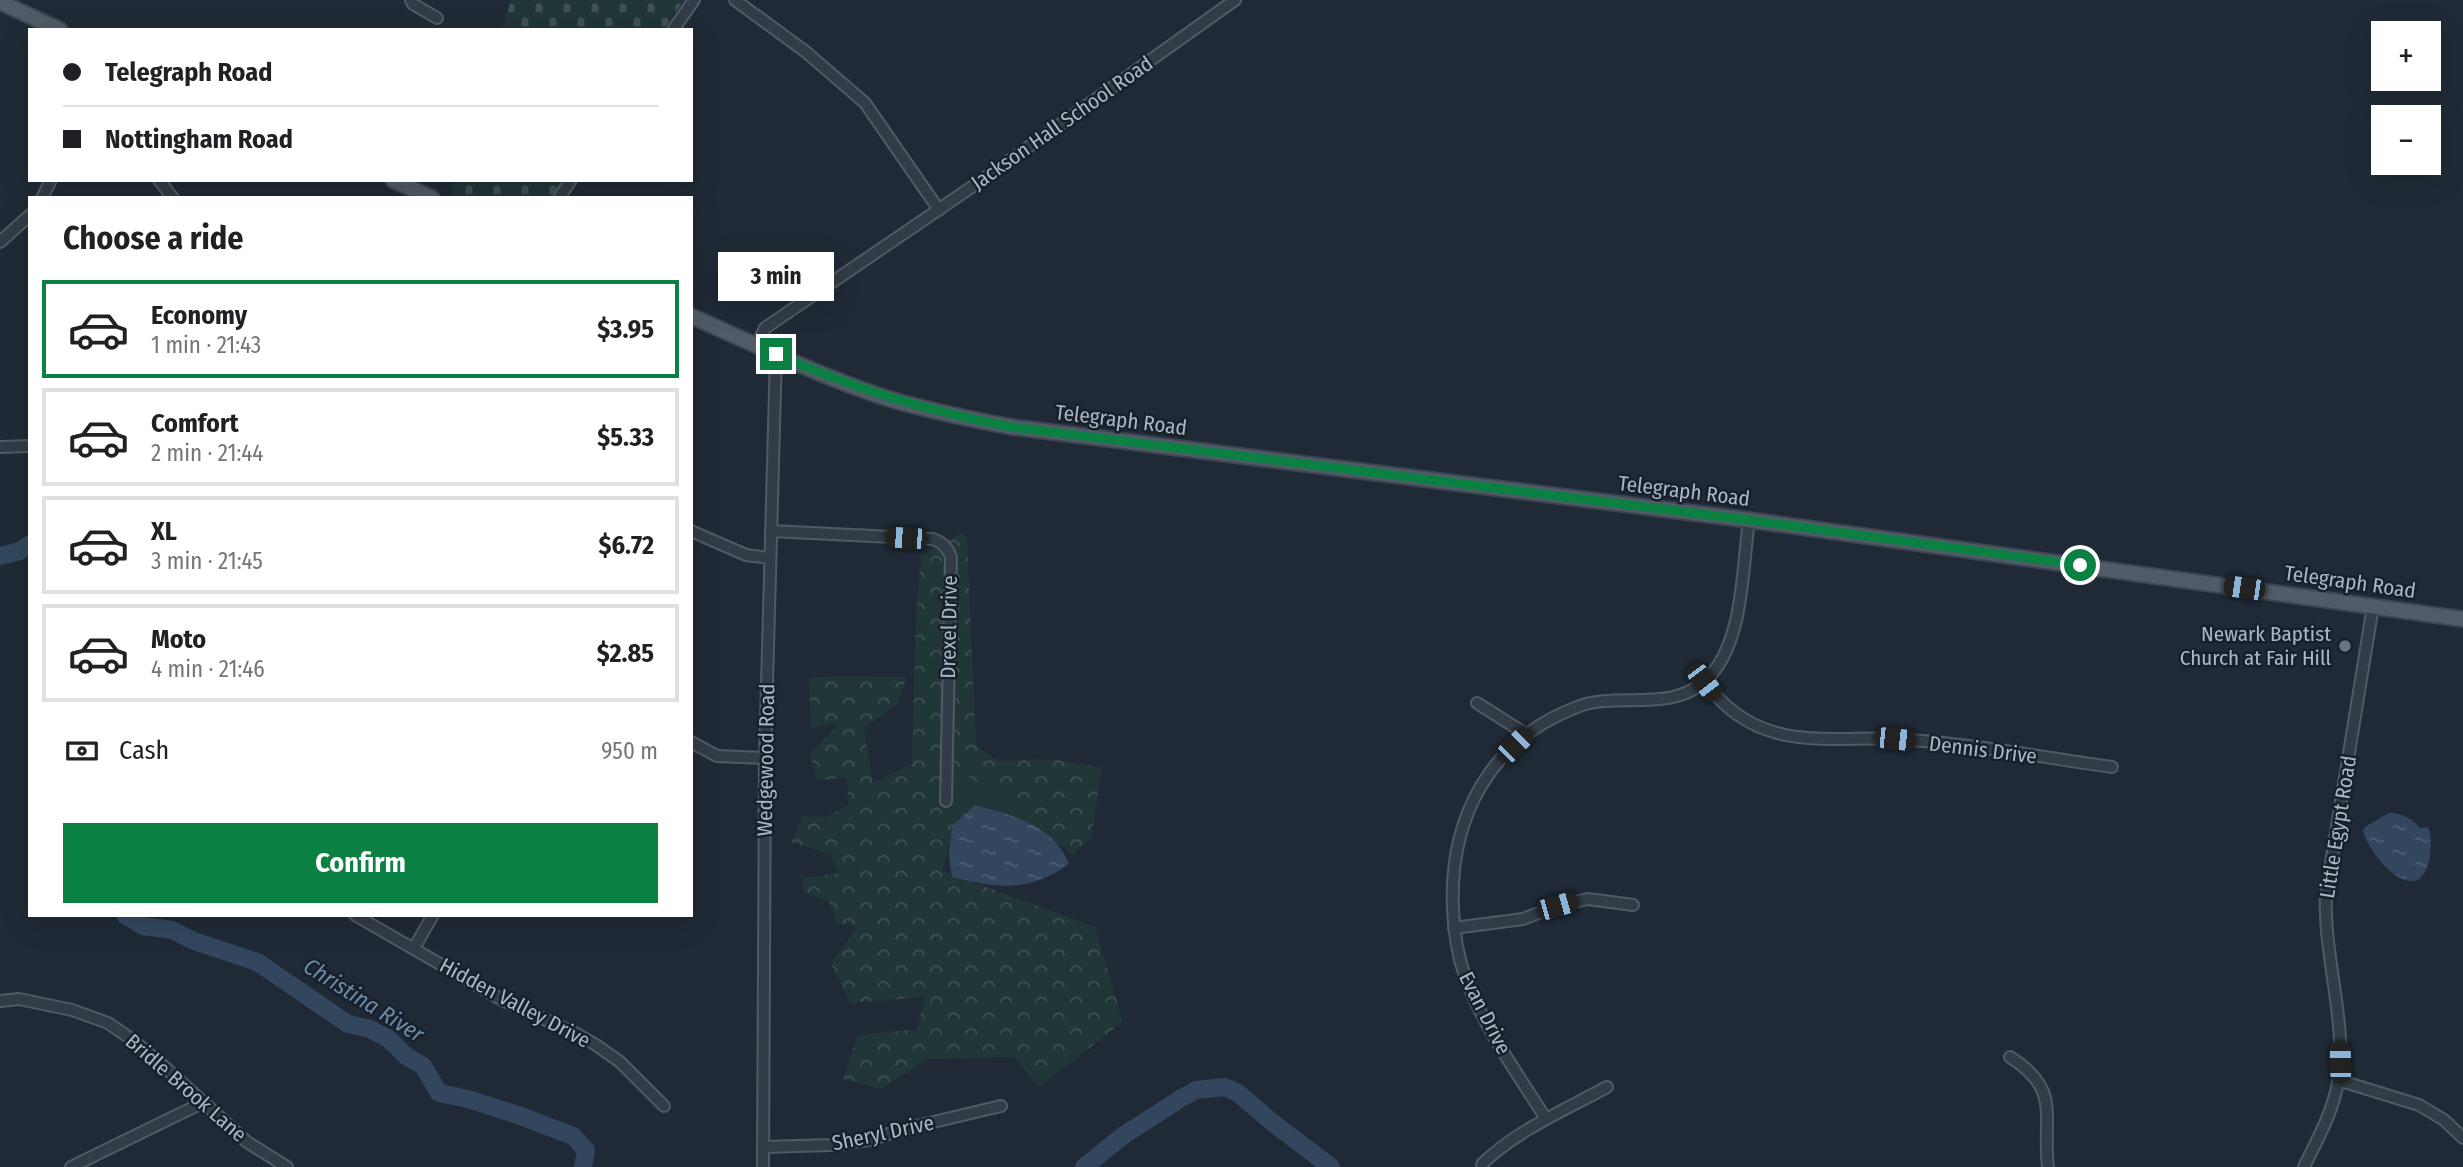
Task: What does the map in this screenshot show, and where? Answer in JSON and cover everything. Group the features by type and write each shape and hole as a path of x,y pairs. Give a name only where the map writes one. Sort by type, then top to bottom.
{"main road":[{"path":"0,2 56,28"},
{"path":"397,182 428,196"},
{"name":"Telegraph Road","path":"693,317 834,379 900,402 984,422 1749,520 2463,618"}],"street":[{"path":"411,0 437,18"},
{"path":"674,28 694,0"},
{"path":"735,0 806,52 865,103 939,210"},
{"name":"Jackson Hall School Road","path":"757,345 765,328 939,210 1234,0"},
{"path":"161,182 171,196"},
{"path":"0,242 28,217"},
{"name":"Wedgewood Road","path":"764,1167 765,758 776,354"},
{"path":"0,447 28,446"},
{"path":"1704,682 1718,666 1734,630 1749,520"},
{"name":"Drexel Drive","path":"771,531 933,539 942,542 948,549 951,557 946,801"},
{"path":"693,532 746,555 770,558"},
{"name":"Little Egypt Road","path":"2304,1167 2331,1108 2339,1080 2340,1045 2325,922 2326,894 2372,606"},
{"name":"Evan Drive","path":"1546,1119 1479,1010 1464,974 1454,928 1454,871 1465,819 1489,772 1525,734 1545,721 1584,704 1654,700 1689,692 1704,682"},
{"name":"Dennis Drive","path":"1704,682 1718,700 1734,713 1763,729 1780,734 1815,738 1895,739 1988,749 2112,768"},
{"path":"1477,703 1525,734"},
{"path":"693,744 717,756 765,758"},
{"path":"1454,928 1523,919 1557,906 1588,900 1633,905"},
{"name":"Hidden Valley Drive","path":"359,917 502,1000 596,1045 620,1062 664,1106"},
{"path":"414,948 432,917"},
{"name":"Bridle Brook Lane","path":"0,1001 19,999 72,1010 108,1023 131,1038 247,1142 287,1167"},
{"path":"2010,1058 2029,1069 2044,1089 2048,1167"},
{"path":"2339,1080 2419,1105 2444,1120 2463,1138"},
{"path":"1482,1164 1494,1152 1546,1119 1607,1087"},
{"path":"71,1167 202,1103"},
{"name":"Sheryl Drive","path":"764,1147 831,1146 869,1140 1001,1106"}],"green space":[{"path":"511,0 684,0 665,28 503,28"},
{"path":"454,182 563,182 553,196 451,195"},
{"path":"962,533 967,537 976,745 997,761 1051,759 1102,768 1091,838 1073,855 1027,819 963,801 942,871 1095,927 1123,1022 1039,1087 1014,1057 928,1059 881,1089 843,1079 858,1035 917,1029 925,997 850,1003 831,963 858,927 836,923 829,901 804,893 802,878 839,873 830,854 791,842 803,816 826,817 848,805 847,777 817,781 810,754 840,723 811,728 809,678 907,677 898,703 864,728 873,783 912,764 916,611 921,556"},
{"path":"957,770 994,794 1049,820 1048,835 1037,827 968,812 952,826 930,795"}],"water":[{"path":"975,805 1017,818 1042,831 1062,851 1069,864 1040,880 1013,886 984,884 952,877 949,858 952,826"},
{"path":"2389,813 2406,817 2420,828 2428,827 2430,832 2428,865 2415,881 2399,877 2383,864 2370,847 2363,831 2365,827"}],"waterway":[{"name":"Christina River","path":"0,556 20,551 28,545"},
{"name":"Christina River","path":"128,917 143,926 172,930 194,941 257,962 348,1024 370,1029 389,1039 406,1056 423,1066 439,1093 518,1115 573,1136 586,1150 583,1167"},
{"name":"Christina River","path":"1084,1167 1124,1135 1180,1099 1196,1090 1225,1087 1238,1093 1331,1167"}],"place":[{"name":"Newark Baptist Church at Fair Hill","path":"2345,646"}],"route":[{"path":"776,354 883,397 1012,427 1749,520 2080,565"}]}
